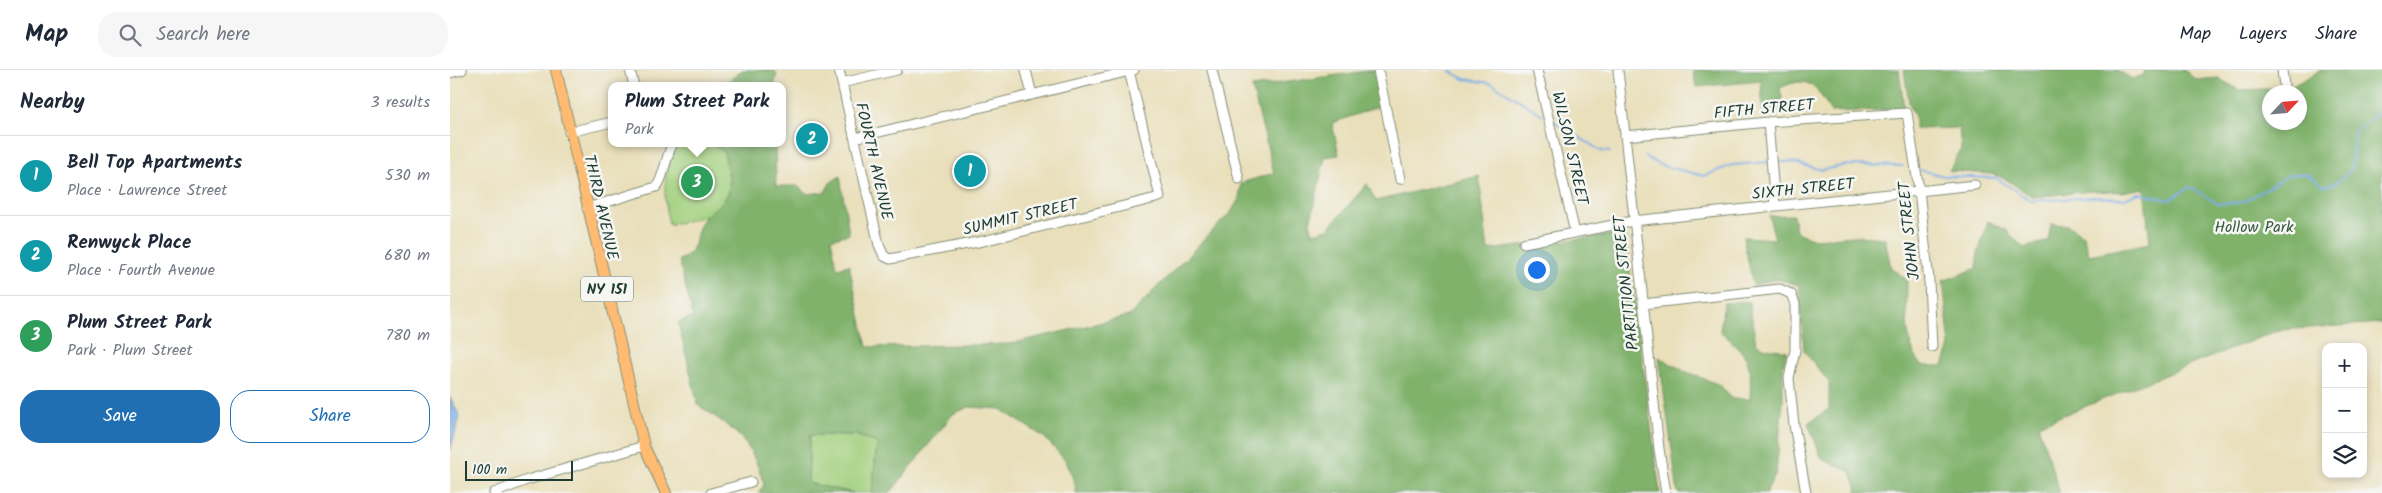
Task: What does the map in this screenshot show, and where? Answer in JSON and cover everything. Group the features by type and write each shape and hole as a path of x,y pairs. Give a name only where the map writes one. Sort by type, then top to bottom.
{"main road":[{"name":"THIRD AVENUE","path":"556,70 644,446 666,493"}],"street":[{"path":"450,73 462,70"},
{"name":"FOURTH AVENUE","path":"838,70 879,245 886,258"},
{"path":"842,83 897,70"},
{"path":"1026,70 1032,95"},
{"path":"1212,70 1239,179"},
{"path":"1378,70 1400,179"},
{"name":"WILSON STREET","path":"1537,70 1575,232"},
{"name":"PARTITION STREET","path":"1618,70 1633,221 1659,449 1666,493"},
{"path":"2282,70 2284,85"},
{"path":"855,138 1132,71"},
{"name":"SUMMIT STREET","path":"886,258 898,258 983,241 1160,197 1132,71"},
{"name":"FIFTH STREET","path":"1625,136 1768,122 1906,113"},
{"name":"JOHN STREET","path":"1906,113 1919,190 1929,281 1932,347"},
{"path":"1768,122 1775,206"},
{"path":"569,132 608,123"},
{"path":"587,208 659,185 664,163 671,147"},
{"name":"SIXTH STREET","path":"1524,242 1633,221 1976,185"},
{"path":"1643,304 1780,289 1791,294 1795,304 1795,350 1789,378 1794,425 1806,493"},
{"path":"494,493 527,480 644,446"},
{"path":"711,493 751,482"}],"green space":[{"path":"742,70 774,70 777,74 775,82 728,82"},
{"path":"1374,70 1380,106 1332,123 1339,155 1325,157 1310,223 1313,233 1328,229 1367,184 1376,201 1479,176 1488,250 1625,233 1660,493 1076,493 1075,484 1066,461 1044,437 1000,409 969,407 953,414 890,493 872,493 877,443 855,435 810,435 808,483 853,493 758,493 764,485 754,457 747,446 723,422 698,405 678,322 693,317 679,260 690,252 702,221 722,202 730,187 724,152 717,147 775,147 776,186 797,186 807,194 825,192 830,183 840,176 849,234 831,239 837,268 849,265 867,347 1009,344 1129,316 1231,212 1239,199 1241,183 1274,173 1252,87"},
{"path":"1693,70 1899,70 1904,109 1832,112 1811,85 1799,82 1780,88 1784,110 1763,111 1761,81 1696,87"},
{"name":"Hollow Park","path":"1904,70 2117,70 2132,79 2145,74 2144,70 2184,70 2196,80 2218,78 2239,90 2262,89 2262,130 2307,130 2307,85 2294,85 2321,70 2382,70 2382,323 2279,330 2038,425 2060,493 1858,493 1851,472 1822,459 1808,423 1829,409 1829,382 1804,351 1799,285 1777,279 1753,285 1743,237 1775,239 1769,216 1793,215 1796,232 1815,239 1856,236 1885,238 1891,268 1907,280 1907,324 1911,346 1921,366 1943,366 1950,346 1943,281 1977,268 1977,257 1988,221 2006,230 2024,248 2048,241 2051,224 2067,225 2083,235 2089,255 2150,243 2144,188 2122,192 2090,191 2033,197 2004,178 1992,174 1949,171 1961,149 1959,128 1915,129 1915,117 1909,103"},
{"path":"675,147 717,147 724,152 729,188 727,197 722,205 706,215 669,225 665,183"},
{"path":"1749,301 1756,344 1766,348 1787,351 1783,367 1783,400 1776,473 1767,493 1678,493 1659,357 1684,371 1720,385 1732,399 1750,399 1750,375 1747,360 1743,353 1720,331 1724,303"},
{"path":"810,435 855,435 877,443 872,493 853,493 808,483"}],"water":[{"path":"450,397 460,417 450,450"}],"waterway":[{"path":"1449,70 1464,79 1491,83 1543,115"},
{"path":"1920,170 1944,176 1996,178 2032,201 2095,197 2124,199 2139,193 2169,200 2190,187 2218,204 2243,202 2291,174 2307,174 2324,186 2336,183 2351,170 2354,132 2382,110"},
{"path":"1552,120 1601,151 1610,152"},
{"path":"1644,156 1660,165 1704,176 1732,165 1769,162"},
{"path":"1774,162 1791,162 1822,170 1847,165 1903,166"}],"place":[{"name":"Renwyck Place","path":"812,139"},
{"name":"Bell Top Apartments","path":"970,171"},
{"name":"Plum Street Park","path":"697,182"}]}
